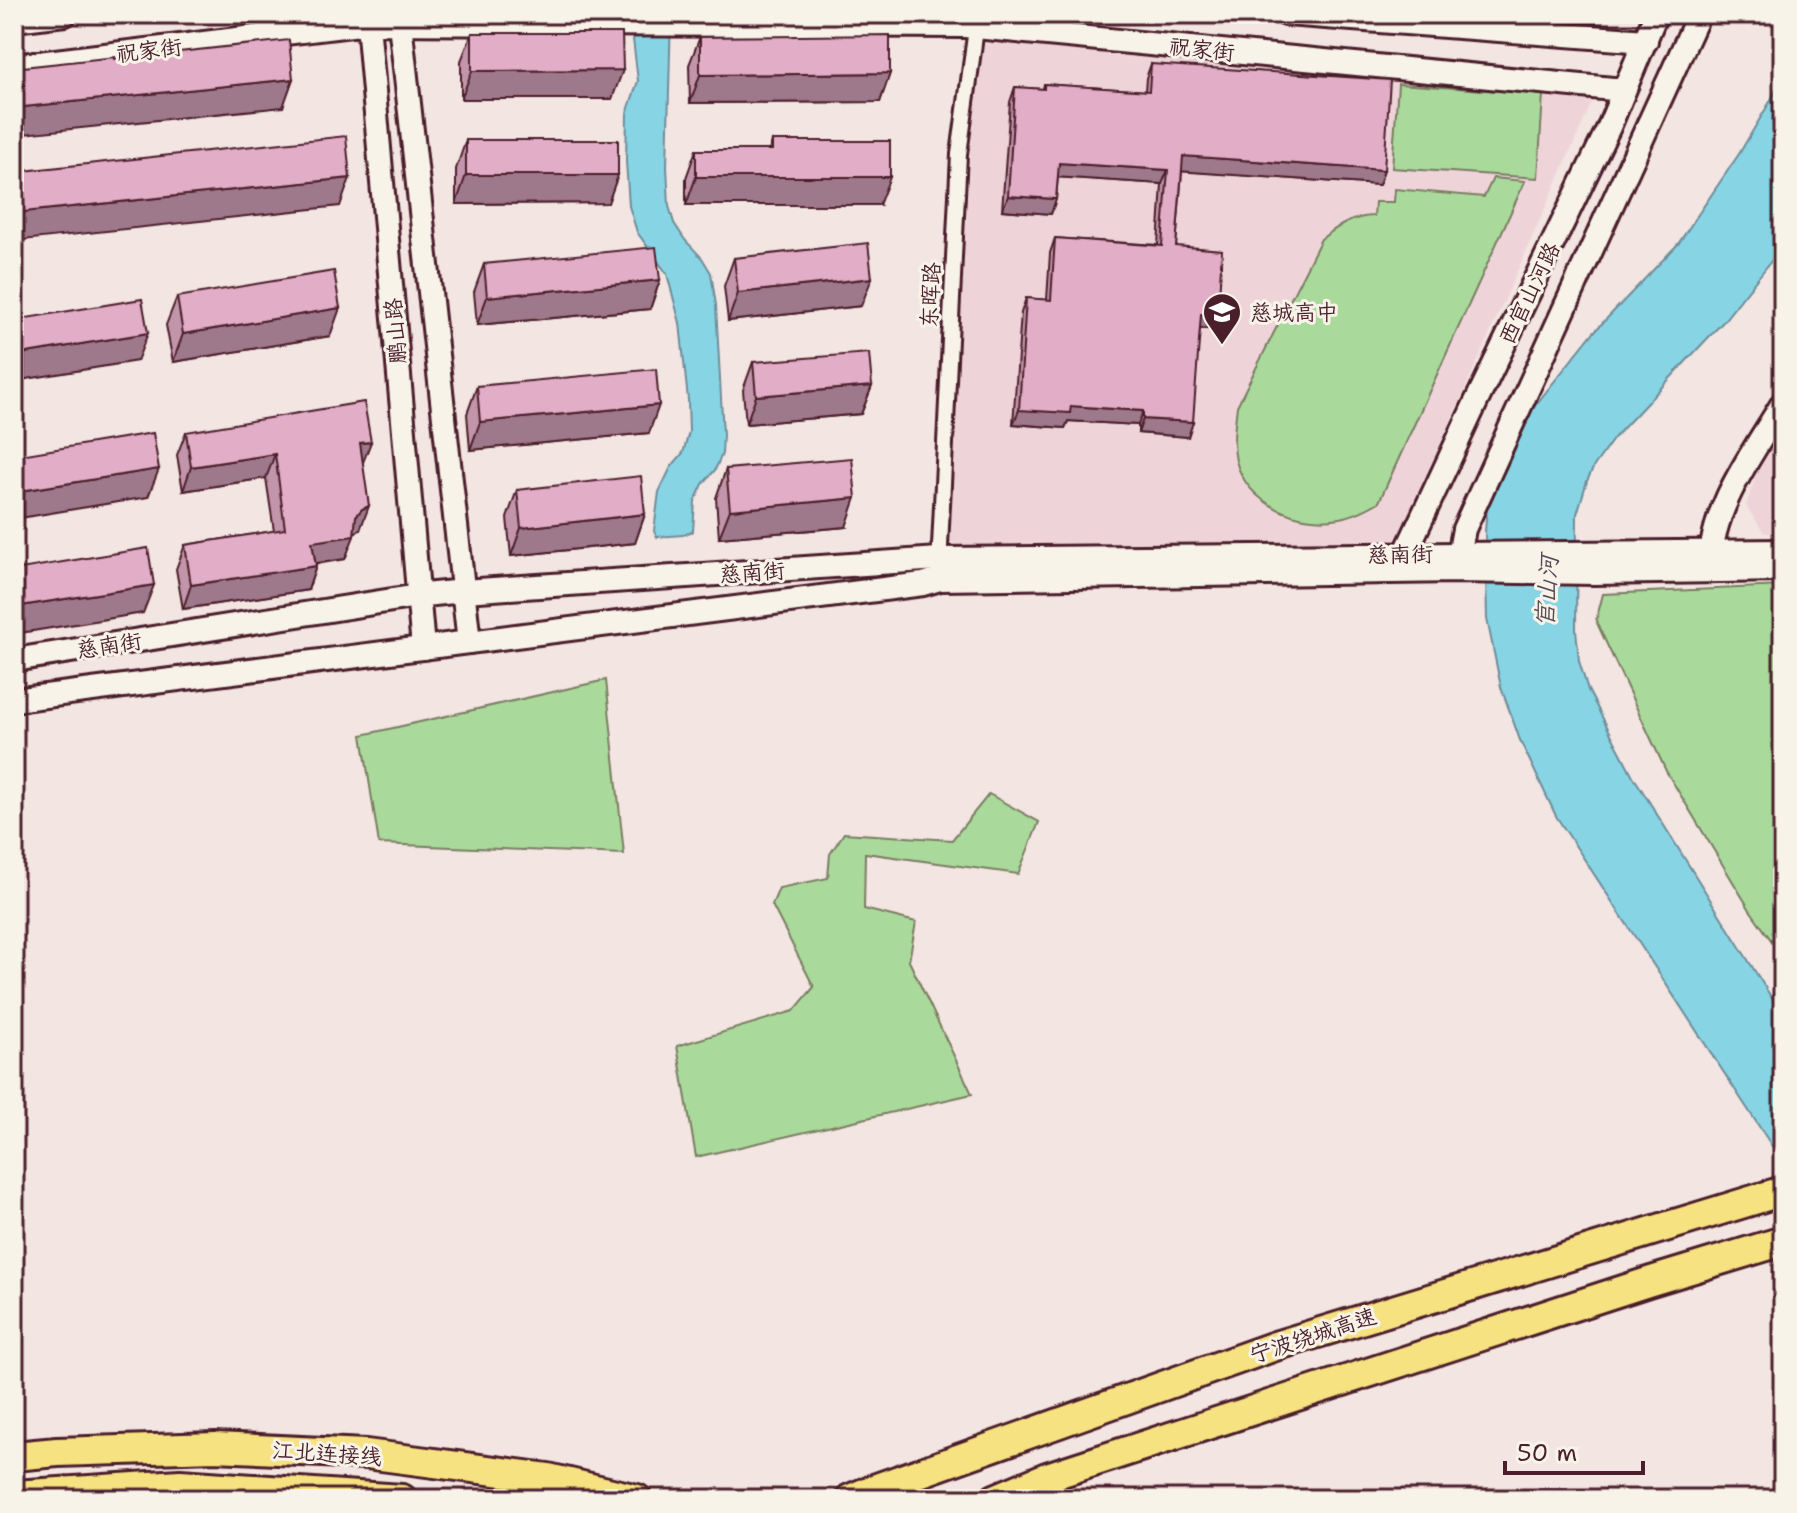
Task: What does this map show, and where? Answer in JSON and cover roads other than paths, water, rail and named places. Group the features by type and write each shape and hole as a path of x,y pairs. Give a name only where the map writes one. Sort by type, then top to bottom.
{"highway":[{"name":"宁波绕城高速","path":"850,1499 1275,1346 1783,1191"},
{"path":"995,1499 1062,1472 1783,1241"},
{"name":"江北连接线","path":"14,1456 215,1447 366,1454 548,1478 637,1499"},
{"name":"江北连接线","path":"14,1495 180,1484 402,1499"}],"street":[{"path":"14,20 65,14"},
{"path":"1286,14 1646,41"},
{"name":"西官山河路","path":"1404,563 1476,402 1609,127 1656,14"},
{"name":"西官山河路","path":"1458,562 1464,529 1699,14"},
{"name":"鹏山路","path":"400,18 469,642"},
{"name":"祝家街","path":"14,66 367,19 977,20 1623,90"},
{"name":"鹏山路","path":"367,19 423,648"},
{"name":"东晖路","path":"939,569 959,154 977,20"},
{"path":"1711,561 1715,528 1729,494 1783,403"},
{"path":"1711,561 1783,551"},
{"path":"1711,561 1783,570"},
{"name":"慈南街","path":"14,660 464,591 939,569 1711,561"},
{"name":"慈南街","path":"14,700 923,584 939,569"}],"water":[{"path":"636,14 671,14 667,167 669,206 674,223 711,273 716,305 723,435 722,454 695,501 693,531 657,537 654,531 659,492 671,467 683,453 689,432 688,400 680,323 667,274 637,232 629,206 627,114 638,81 633,39"},
{"name":"官山河","path":"1783,75 1783,246 1722,323 1614,438 1594,466 1577,514 1576,629 1579,661 1588,690 1633,776 1783,1016 1783,1163 1556,816 1520,740 1501,687 1487,619 1485,532 1487,507 1494,482 1526,417 1593,333 1678,244 1739,154"}],"place":[{"name":"慈城高中","path":"1222,346"}]}
